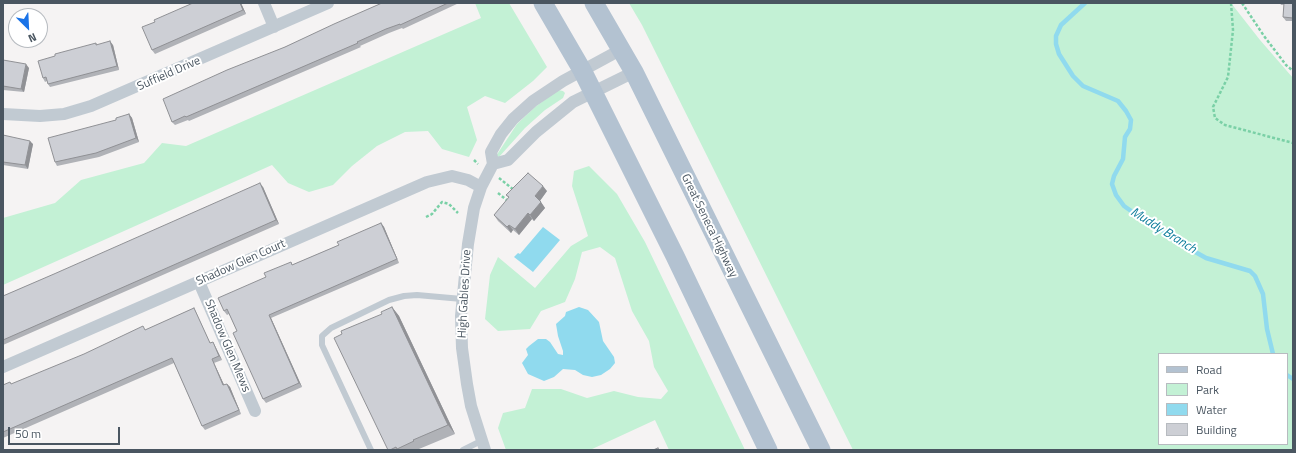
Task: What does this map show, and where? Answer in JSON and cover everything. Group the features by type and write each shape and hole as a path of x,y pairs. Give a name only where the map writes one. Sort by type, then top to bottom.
{"main road":[{"path":"543,3 594,93 675,256 768,450"},
{"name":"Great Seneca Highway","path":"594,3 634,72 821,450"}],"street":[{"path":"264,3 274,27"},
{"name":"Suffield Drive","path":"3,114 40,116 64,114 91,106 328,3"},
{"name":"High Gables Drive","path":"483,446 471,406 464,364 461,333 462,299 469,237 474,208 481,186 494,164 491,152 513,119 533,101 582,70 622,49"},
{"path":"494,164 508,160 536,132 573,102 634,72"},
{"name":"Shadow Glen Court","path":"3,367 427,182 452,176 468,180 481,186"},
{"name":"Shadow Glen Mews","path":"199,282 255,411"}],"lane":[{"path":"371,450 322,345 322,336 331,328 389,300 404,296 418,295 462,299"},
{"path":"463,450 483,446"}],"path":[{"path":"1231,3 1233,30 1228,77 1213,107 1215,118 1226,125 1293,143"},
{"path":"1242,3 1286,66 1293,71"},
{"path":"498,193 512,204"},
{"path":"426,217 432,214 442,202 449,204 458,213"}],"green space":[{"path":"475,3 509,3 547,67 533,81 505,103 485,96 467,107 477,140 469,157 442,149 428,131 405,132 377,146 352,166 333,185 309,192 288,183 272,165 3,285 3,218 55,203 81,180 144,163 162,143 186,146 481,18"},
{"path":"629,3 1231,3 1260,40 1293,78 1293,450 853,450 642,25"},
{"path":"558,90 565,93 563,98 545,110 525,128 499,157 496,156 517,124 535,107"},
{"path":"589,166 617,194 645,242 745,450 669,450 655,420 590,450 506,450 498,428 503,413 525,408 532,389 561,389 587,398 614,391 638,397 661,399 668,391 654,367 649,341 632,311 615,258 600,247 582,252 575,279 565,302 541,311 530,329 498,331 485,319 490,275 498,257 535,288 571,246 588,236 572,186 574,171"}],"water":[{"path":"543,227 560,240 533,272 514,257 518,253 520,254"},
{"path":"579,307 588,310 599,322 603,341 614,357 615,363 610,369 601,375 592,377 583,375 575,370 563,369 554,377 544,381 528,374 522,363 528,355 526,349 538,339 546,339 550,342 558,354 563,355 556,324 565,316 566,312"}],"building":[{"path":"193,3 240,3 243,10 152,50 142,27 155,22 154,20"},
{"path":"382,3 448,3 172,122 163,99 227,70 285,47"},
{"path":"1284,3 1293,3 1293,18 1283,17"},
{"path":"110,41 117,66 48,84 46,77 43,78 38,61 55,56 55,54 96,43 96,45"},
{"path":"3,60 26,64 21,89 3,86"},
{"path":"129,114 136,138 96,153 55,162 48,138 116,120 116,118"},
{"path":"3,135 30,141 25,165 3,162"},
{"path":"528,173 543,186 535,196 541,202 530,215 528,213 515,229 509,225 507,227 494,215 509,197 506,195"},
{"path":"260,183 276,220 3,340 3,296"},
{"path":"381,223 397,259 269,315 299,383 263,399 233,333 237,331 227,309 224,311 218,298 266,277 264,273 291,262 292,265 339,245 337,242"},
{"path":"392,307 448,425 413,440 414,441 397,449 396,447 388,450 334,338 342,334 341,331 382,314 381,312"},
{"path":"194,308 210,343 213,342 219,356 212,359 223,385 227,384 239,410 202,426 172,358 3,432 3,385 10,382 11,384 84,354 143,326 145,330"}],"waterway":[{"name":"Muddy Branch","path":"1085,3 1061,25 1056,36 1056,44 1059,54 1073,76 1083,86 1118,101 1131,120 1130,129 1125,137 1123,159 1114,176 1112,184 1116,195 1124,206 1134,213 1148,218 1174,240 1206,258 1250,271 1255,276 1263,294 1267,329 1273,353"},
{"name":"Muddy Branch","path":"1288,376 1293,379"}]}
